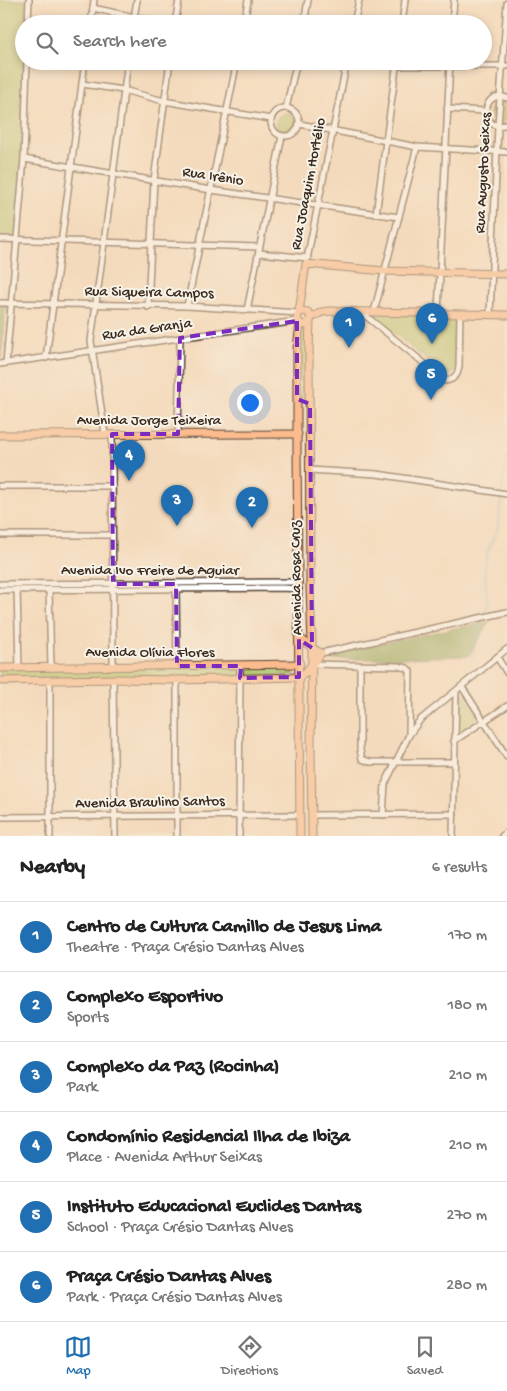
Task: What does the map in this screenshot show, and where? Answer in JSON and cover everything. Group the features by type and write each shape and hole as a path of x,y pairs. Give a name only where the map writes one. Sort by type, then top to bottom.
{"main road":[{"path":"307,261 385,271 492,272 507,274"},
{"name":"Rua Joaquim Hortélio","path":"298,317 307,261"},
{"path":"311,319 308,312 298,317 305,325 311,319 329,311 507,315"},
{"name":"Avenida Rosa Cruz","path":"298,317 300,667"},
{"name":"Avenida Rosa Cruz","path":"311,319 309,470 312,648 312,836"},
{"path":"298,405 300,401 304,400 310,404"},
{"name":"Avenida Jorge Teixeira","path":"0,435 298,434"},
{"path":"299,560 306,563 310,559"},
{"path":"299,638 321,653 312,664 300,667"},
{"name":"Avenida Olívia Flores","path":"0,668 113,666 300,667"},
{"path":"300,667 300,836"},
{"path":"300,667 312,681"},
{"name":"Avenida Olívia Flores","path":"0,681 299,677"},
{"path":"301,794 307,792 311,796"}],"street":[{"path":"28,15 29,0"},
{"path":"92,15 94,0"},
{"path":"135,15 136,0"},
{"path":"177,15 179,0"},
{"path":"246,15 248,0"},
{"path":"306,15 308,0"},
{"path":"356,15 359,0"},
{"path":"403,15 405,0"},
{"path":"453,15 454,0"},
{"name":"Rua Augusto Seixas","path":"490,314 498,126 505,66 507,4"},
{"path":"93,8 115,15"},
{"path":"492,66 505,66"},
{"path":"3,363 11,303 24,159 27,70"},
{"path":"46,358 84,70"},
{"path":"113,666 112,486 108,434 91,351 91,330 96,305 102,242 126,70"},
{"path":"148,307 154,180 169,70"},
{"path":"187,306 235,70"},
{"path":"286,108 295,70"},
{"name":"Rua Joaquim Hortélio","path":"307,261 345,70"},
{"path":"376,214 396,70"},
{"path":"438,313 450,70"},
{"path":"82,84 123,90 164,101 271,119"},
{"path":"507,98 492,99 486,106 486,115 491,122 498,126 507,124"},
{"path":"286,108 293,110 297,114 300,124 294,133 282,136 274,132 271,119 277,110 286,108"},
{"path":"447,109 486,111"},
{"path":"300,124 417,148 507,152"},
{"path":"247,310 282,136"},
{"path":"374,312 417,148"},
{"name":"Rua Irênio","path":"24,159 211,190 399,217"},
{"path":"0,239 259,250 307,261"},
{"name":"Rua Siqueira Campos","path":"0,303 148,307 187,306 247,310 298,317"},
{"path":"361,312 442,379 449,381 455,376 459,367 460,314"},
{"name":"Rua da Granja","path":"3,363 180,338 263,325 298,317"},
{"path":"178,434 180,338"},
{"path":"309,470 377,474 504,494"},
{"path":"0,486 112,486"},
{"path":"0,535 112,535"},
{"name":"Avenida Ivo Freire de Aguiar","path":"0,584 299,586"},
{"name":"Avenida Ivo Freire de Aguiar","path":"0,590 49,590 113,586"},
{"path":"176,586 177,666"},
{"path":"17,589 19,668"},
{"path":"49,590 51,667"},
{"path":"321,653 507,612"},
{"path":"383,815 384,788 408,735 420,720 507,649"},
{"path":"497,657 507,673"},
{"path":"312,664 404,667 410,671 408,735"},
{"path":"239,836 240,666"},
{"path":"360,666 361,757 368,762 454,762"},
{"path":"113,679 114,836"},
{"path":"177,680 177,836"},
{"path":"50,681 50,836"},
{"path":"462,687 507,757"},
{"path":"453,836 456,692"},
{"path":"454,741 507,706"},
{"path":"312,815 454,814"},
{"name":"Avenida Braulino Santos","path":"0,817 300,815"}],"highlighted area":[{"path":"297,321 297,399 310,404 312,643 312,648 299,639 299,677 240,678 241,666 177,666 176,584 113,584 112,434 178,434 180,338"}],"green space":[{"path":"0,0 26,0 25,15 15,15 15,70 24,70 23,117 16,241 0,239"},
{"path":"499,100 507,102 507,120 501,123 491,118 490,112 492,105"},
{"path":"282,113 290,113 296,119 296,127 290,133 282,133 276,127 276,119"},
{"path":"0,305 6,305 0,361"},
{"path":"367,314 458,316 456,369 450,375 442,373 381,322"},
{"path":"301,329 309,329 307,399 301,399"},
{"path":"490,621 468,656 326,660 325,655"},
{"path":"293,667 294,675 0,681 0,668"},
{"path":"460,691 481,719 480,722 456,737 457,695"}],"waterway":[{"path":"502,491 507,456"},
{"path":"483,615 487,606 485,567 487,554 497,530 502,495"},
{"path":"472,657 481,619"}],"place":[{"name":"Praça Crésio Dantas Alves","path":"432,344"},
{"name":"Centro de Cultura Camillo de Jesus Lima","path":"349,348"},
{"name":"Instituto Educacional Euclides Dantas","path":"431,400"},
{"name":"Condomínio Residencial Ilha de Ibiza","path":"129,481"},
{"name":"Complexo da Paz (Rocinha)","path":"177,526"},
{"name":"Complexo Esportivo","path":"252,528"}]}
